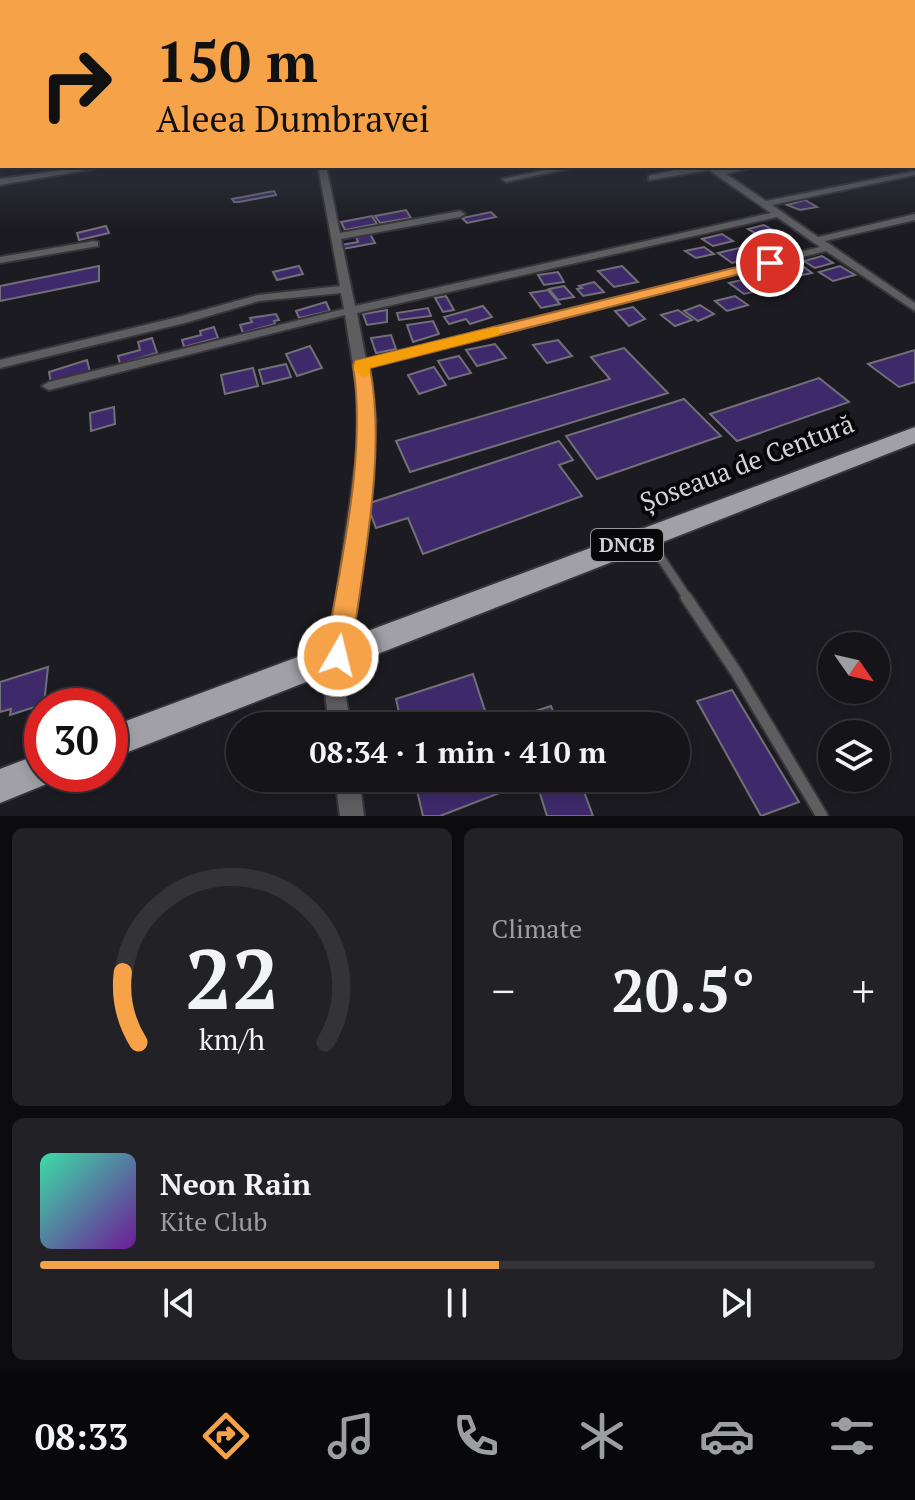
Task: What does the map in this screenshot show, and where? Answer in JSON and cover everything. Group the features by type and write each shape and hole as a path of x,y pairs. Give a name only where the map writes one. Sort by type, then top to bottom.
{"main road":[{"name":"Șoseaua de Centură","path":"128,736 915,435"},
{"path":"0,786 24,776"}],"street":[{"path":"0,182 93,168"},
{"path":"322,168 367,400 368,440 338,656 335,693 338,712"},
{"path":"506,179 566,168"},
{"path":"652,178 713,169 915,308"},
{"path":"764,204 915,173"},
{"path":"335,237 460,214"},
{"path":"49,386 349,311 779,214"},
{"path":"817,240 915,217"},
{"path":"0,260 94,244"},
{"path":"361,365 828,248"},
{"path":"0,364 258,298 345,289"},
{"path":"349,792 352,816"}],"lane":[{"path":"647,537 736,672 822,816"}],"building":[{"path":"274,191 276,195 239,202 232,199"},
{"path":"805,200 817,207 800,210 787,205"},
{"path":"406,210 411,218 380,223 375,216"},
{"path":"491,212 496,217 467,223 462,218"},
{"path":"372,216 377,224 345,230 341,222"},
{"path":"764,225 776,232 760,236 748,229"},
{"path":"106,226 109,233 79,240 77,233"},
{"path":"370,234 375,243 343,249 341,245 358,242 356,237"},
{"path":"722,234 733,241 713,246 702,239"},
{"path":"704,247 714,254 696,258 685,251"},
{"path":"739,248 753,258 732,263 718,253"},
{"path":"822,256 833,263 815,268 804,261"},
{"path":"800,264 812,273 793,277 780,268"},
{"path":"99,266 99,281 0,301 0,286"},
{"path":"299,266 303,274 277,280 273,272"},
{"path":"622,266 638,282 614,287 598,271"},
{"path":"840,266 855,275 833,281 819,272"},
{"path":"558,272 564,282 544,285 538,275"},
{"path":"750,278 765,289 744,294 729,283"},
{"path":"594,282 604,292 583,296 577,289 582,288 579,286"},
{"path":"564,286 574,297 558,300 549,289"},
{"path":"548,290 560,304 541,308 530,293"},
{"path":"446,296 454,310 443,312 435,298"},
{"path":"735,296 748,305 727,311 715,301"},
{"path":"326,302 330,311 299,318 296,311"},
{"path":"700,305 714,314 698,321 684,311"},
{"path":"483,306 492,317 470,324 466,319 449,324 444,317"},
{"path":"633,307 645,319 629,326 615,311"},
{"path":"428,308 431,316 399,320 397,313"},
{"path":"387,310 387,322 367,325 363,314"},
{"path":"678,310 692,320 675,326 661,315"},
{"path":"276,314 279,320 274,321 275,324 243,333 240,325 252,322 250,318"},
{"path":"433,321 439,334 413,342 407,325"},
{"path":"214,327 218,338 184,347 182,340 201,335 200,331"},
{"path":"391,335 396,349 376,353 371,338"},
{"path":"152,338 157,353 120,364 118,356 140,350 138,342"},
{"path":"558,340 572,356 547,363 533,345"},
{"path":"495,344 506,358 477,366 466,350"},
{"path":"310,346 322,368 297,376 286,354"},
{"path":"624,348 668,393 410,472 396,441 610,379 591,357"},
{"path":"915,350 915,382 899,387 868,364"},
{"path":"459,356 471,373 449,379 438,361"},
{"path":"87,360 90,372 51,384 49,372"},
{"path":"286,364 291,377 263,384 259,370"},
{"path":"434,367 446,385 419,394 408,375"},
{"path":"253,368 258,386 225,394 221,375"},
{"path":"819,378 849,402 737,441 710,414"},
{"path":"684,399 721,436 597,479 566,436"},
{"path":"114,407 115,424 91,431 90,413"},
{"path":"559,441 573,460 559,465 582,496 423,554 408,518 376,528 367,504"},
{"path":"48,667 46,688 24,688 24,710 10,715 11,709 0,712 0,682"},
{"path":"473,674 485,712 399,712 396,699"},
{"path":"732,690 799,802 761,816 697,701"},
{"path":"551,706 553,712 532,712"},
{"path":"417,792 502,792 440,816 423,816"},
{"path":"539,792 584,792 593,816 547,816"}],"slow traffic":[{"path":"363,371 361,365 494,332"}],"route":[{"path":"338,656 368,440 369,420 361,365 770,263"}]}
